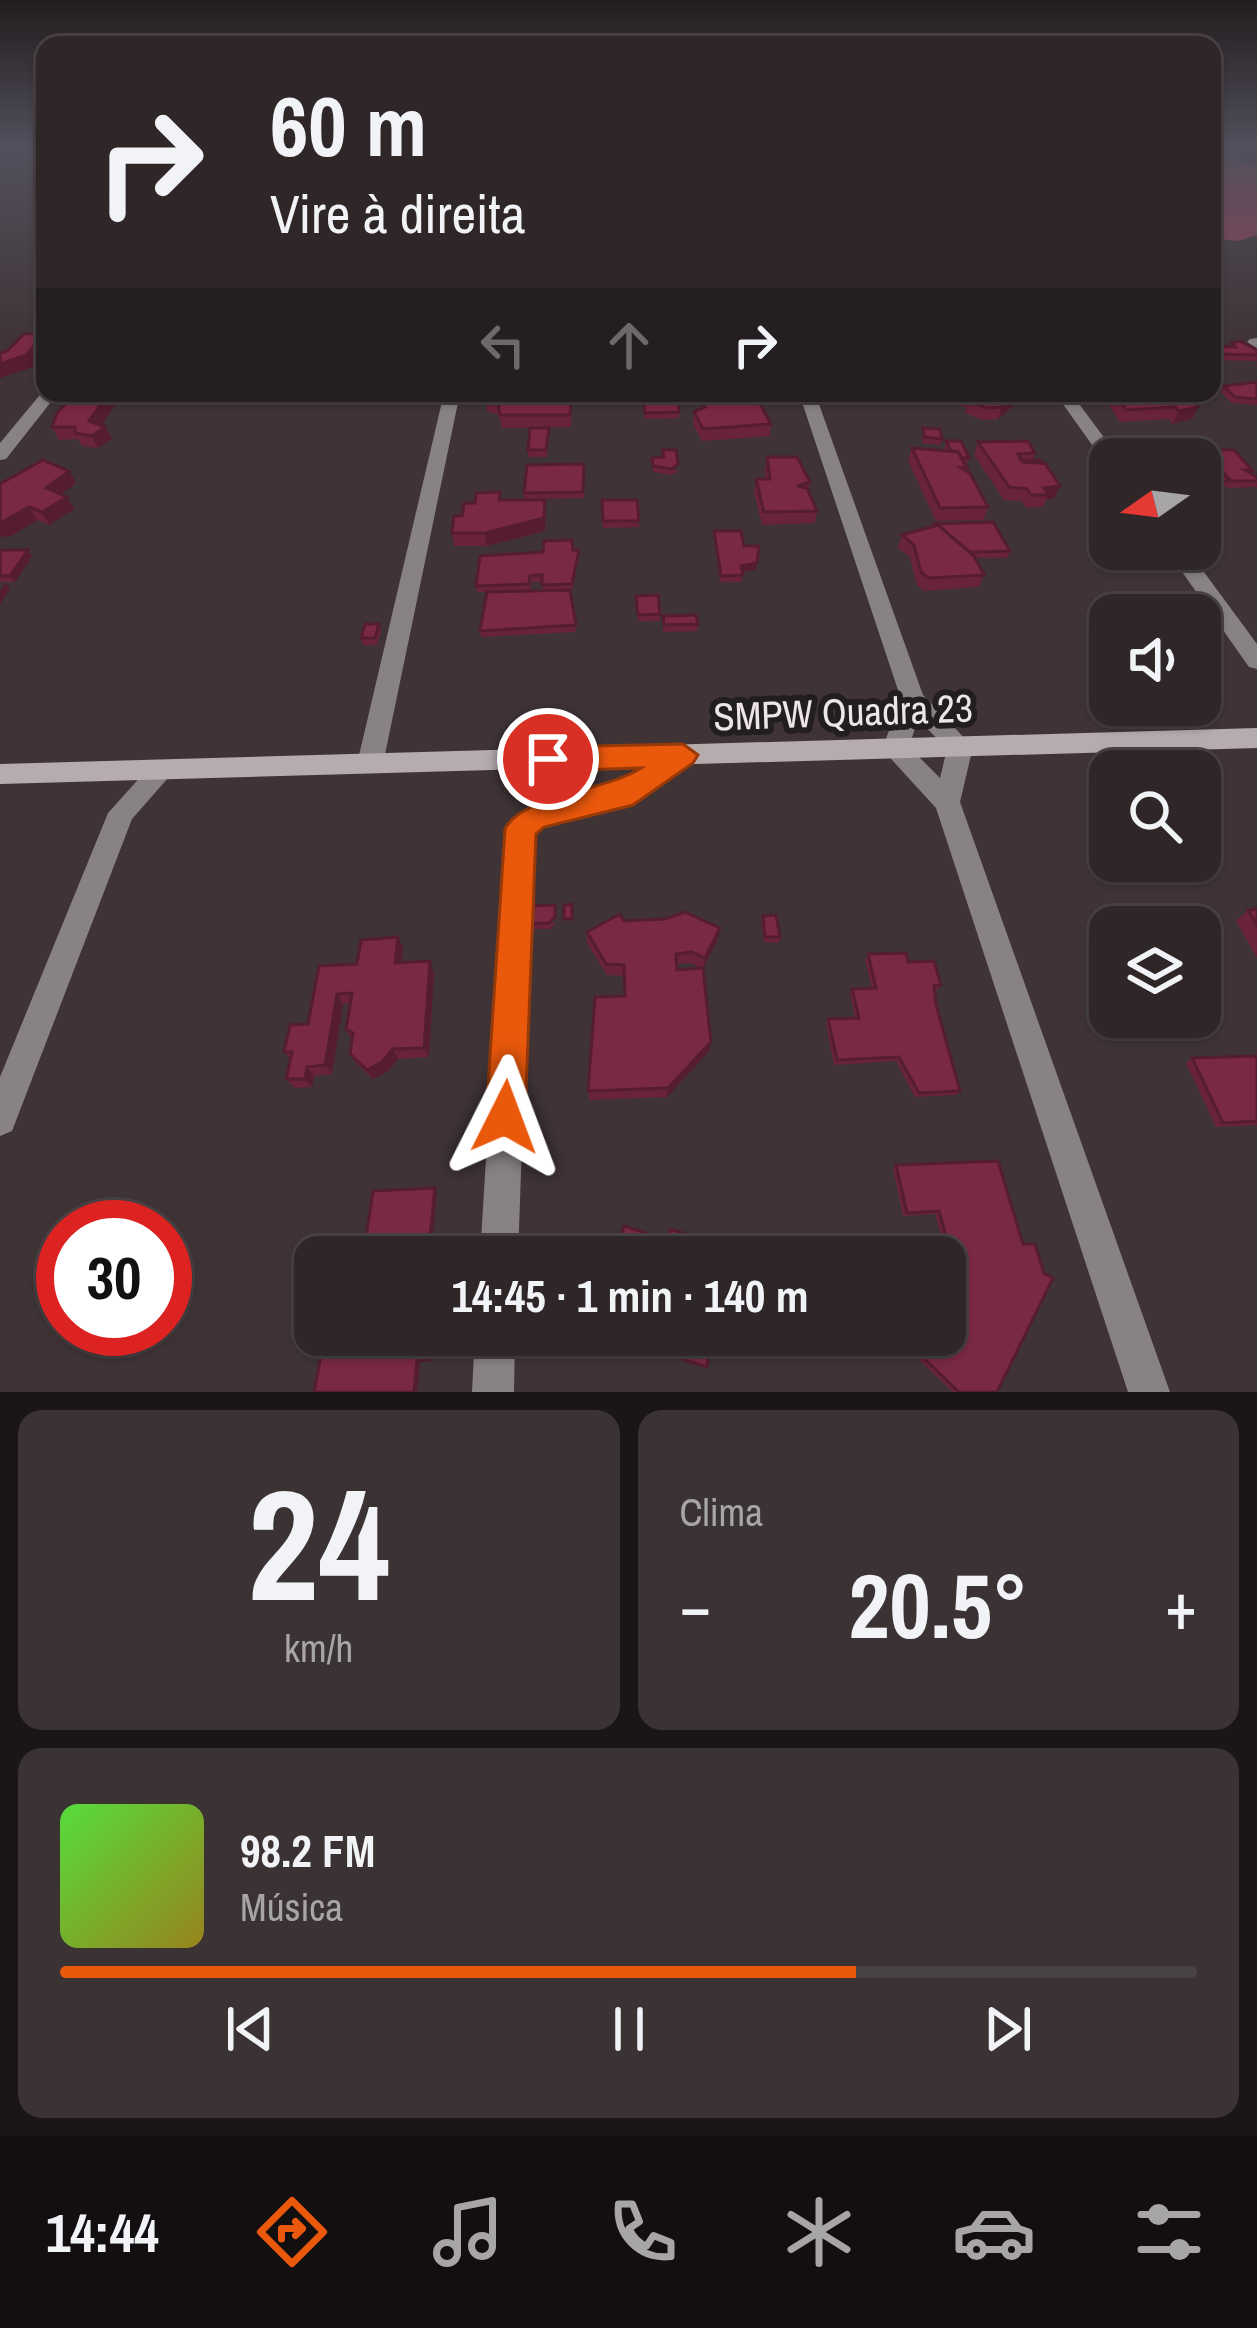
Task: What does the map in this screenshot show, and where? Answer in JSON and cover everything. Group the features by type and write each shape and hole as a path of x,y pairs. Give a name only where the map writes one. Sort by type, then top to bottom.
{"street":[{"path":"0,454 43,402"},
{"path":"370,764 450,402"},
{"path":"810,402 913,699 961,747 947,802"},
{"path":"1070,402 1096,438"},
{"path":"1191,570 1257,661"},
{"path":"913,699 896,749 947,802 1149,1392"},
{"name":"SMPW Quadra 23","path":"0,774 1257,738"},
{"path":"500,1236 518,837 536,816 622,796 683,755"},
{"path":"563,809 593,758"},
{"path":"0,1119 121,813 162,770"},
{"path":"115,772 121,813"},
{"path":"493,1392 494,1356"}],"shaded area":[{"path":"1221,214 1257,214 1257,235 1239,241 1221,239"}],"building":[{"path":"36,333 36,343 26,355 0,364 0,353 24,334"},
{"path":"1240,341 1257,350 1257,355 1221,354 1221,346 1235,347 1232,343"},
{"path":"1257,382 1257,399 1235,397 1224,386"},
{"path":"67,402 103,402 89,421 105,427 92,436 75,433 75,427 52,427"},
{"path":"571,402 570,415 500,415 498,403"},
{"path":"644,402 678,402 679,412 645,413"},
{"path":"702,402 759,402 771,424 703,429 694,412 705,407"},
{"path":"972,402 1008,402 1002,407"},
{"path":"1120,402 1194,402 1198,407 1179,411 1175,407 1126,410"},
{"path":"530,428 549,428 546,450 528,450"},
{"path":"923,428 940,429 942,439 924,437"},
{"path":"946,441 961,441 969,458 951,451"},
{"path":"1028,441 1035,453 1018,454 1023,462 1045,463 1060,486 1044,488 1048,495 1009,487 978,442"},
{"path":"912,448 958,452 967,468 961,468 970,473 988,507 940,508"},
{"path":"662,450 676,450 678,464 672,469 653,466 652,458 664,457"},
{"path":"1221,450 1234,450 1252,470 1245,470 1257,477 1257,481 1231,481 1224,473 1228,481 1221,481"},
{"path":"767,457 797,457 810,482 797,486 807,488 817,511 764,512 756,479 770,479"},
{"path":"43,460 69,471 46,488 67,497 42,512 29,507 0,523 0,484"},
{"path":"584,464 583,492 524,493 527,465"},
{"path":"500,492 499,500 545,500 544,518 485,533 452,533 454,516 462,516 464,503 475,503 476,493"},
{"path":"602,500 637,500 639,521 603,521"},
{"path":"993,522 1010,551 970,552 935,524"},
{"path":"938,525 974,556 984,575 928,578 921,572 914,545 902,535"},
{"path":"714,531 741,531 744,546 759,546 757,563 741,566 743,575 721,576"},
{"path":"572,540 573,550 579,550 572,584 542,585 542,575 530,576 529,584 476,586 480,556 543,552 544,541"},
{"path":"0,550 28,550 10,576 0,576"},
{"path":"570,590 576,625 480,631 487,592"},
{"path":"658,595 660,614 638,615 636,596"},
{"path":"696,615 698,624 664,625 663,616"},
{"path":"365,624 379,624 375,638 361,638"},
{"path":"572,904 572,919 564,919 564,905"},
{"path":"555,905 555,917 549,923 525,924 526,906"},
{"path":"685,912 720,928 705,958 692,952 676,954 677,970 703,968 711,1042 668,1088 588,1091 595,997 625,996 624,965 606,964 587,932 620,914 624,921 665,919"},
{"path":"776,915 780,937 765,937 763,916"},
{"path":"398,937 395,963 430,961 424,1048 393,1049 367,1070 350,1054 353,1033 346,1030 352,993 337,994 325,1065 307,1067 305,1079 286,1079 292,1052 284,1052 290,1025 308,1024 319,966 357,964 361,940"},
{"path":"906,953 908,962 934,961 941,985 934,986 936,1004 960,1091 919,1093 899,1057 837,1060 828,1019 859,1018 852,989 876,988 868,954"},
{"path":"1257,1056 1257,1121 1223,1123 1192,1058"},
{"path":"998,1161 1023,1244 1035,1244 1044,1273 1053,1278 997,1392 959,1392 921,1356 966,1356 966,1236 946,1236 939,1211 907,1213 896,1165"},
{"path":"435,1188 430,1236 366,1236 373,1191"},
{"path":"624,1226 655,1236 622,1236"},
{"path":"321,1356 428,1356 417,1361 414,1392 314,1392"},
{"path":"673,1356 709,1356 707,1367"}],"route":[{"path":"505,1117 520,829 536,816 622,796 683,755 548,759"}]}
